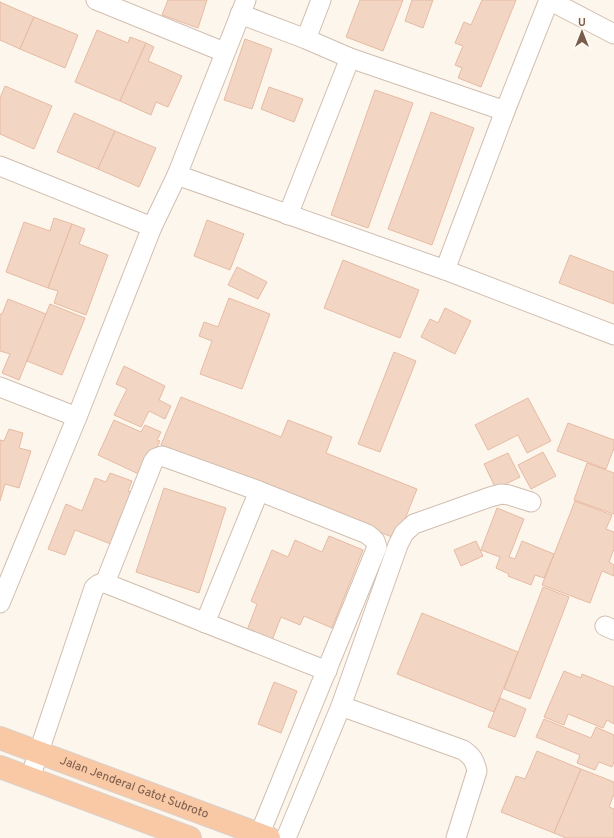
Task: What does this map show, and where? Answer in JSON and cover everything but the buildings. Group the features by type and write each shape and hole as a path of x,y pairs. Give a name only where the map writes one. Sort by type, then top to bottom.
{"highway":[{"name":"Jalan Jenderal Gatot Subroto","path":"0,738 262,837"},
{"path":"0,767 190,838"}],"street":[{"path":"306,39 321,0"},
{"path":"445,270 549,0 614,34"},
{"path":"101,1 224,52"},
{"path":"0,603 77,417 152,227 177,175 224,52 243,7 306,39 350,58 505,111"},
{"path":"288,215 350,58"},
{"path":"0,166 152,227"},
{"path":"177,175 445,270 614,335"},
{"path":"0,387 77,417"},
{"path":"105,583 154,462 156,458 162,456 259,491 367,534 375,542 376,547 262,837"},
{"path":"205,623 259,491"},
{"path":"286,838 341,706 398,545 404,533 414,524 501,494 509,494 531,502"},
{"path":"30,778 94,588 99,584 105,583 327,671"},
{"path":"341,706 463,750 470,755 476,764 477,771 456,838"}]}
